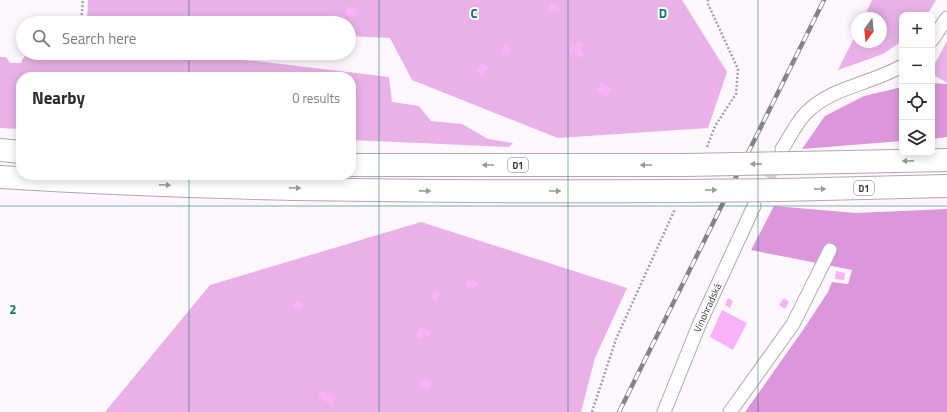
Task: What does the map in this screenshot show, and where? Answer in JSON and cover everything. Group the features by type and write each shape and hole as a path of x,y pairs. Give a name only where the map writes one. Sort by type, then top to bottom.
{"highway":[{"path":"0,150 16,152"},
{"name":"D1","path":"356,165 685,165 789,156 947,160"},
{"name":"D1","path":"0,176 16,177"},
{"name":"D1","path":"70,180 158,185 345,190 511,192 674,199 781,190 947,186"}],"street":[{"path":"935,36 947,18"},
{"path":"789,156 800,120 815,104 836,92 871,81 899,67"},
{"name":"Vinohradská","path":"664,412 699,325 754,206"},
{"path":"730,412 793,324 830,250"}],"path":[{"path":"82,16 83,0"},
{"path":"706,149 715,126 736,94 738,69 708,4 708,0"},
{"path":"592,412 616,339 674,199"}],"shaded area":[{"path":"88,0 682,0 727,72 708,128 558,138 412,80 390,38 356,36 356,16 87,16"},
{"path":"872,0 936,0 929,12 899,12 899,43 883,54 838,70 851,44 851,48 887,48 887,12 867,12"},
{"path":"947,41 947,83 935,76 935,63"},
{"path":"0,57 6,57 10,63 21,63 22,60 238,60 347,72 16,72 16,129 0,128"},
{"path":"356,73 389,77 392,102 419,106 431,121 462,124 488,139 513,143 509,147 356,140"},
{"path":"935,83 947,84 947,137 935,139"},
{"path":"899,88 899,141 802,149 825,116 864,96"},
{"path":"774,206 856,213 947,209 947,412 745,412 803,330 828,292 832,282 848,284 852,270 751,250"},
{"path":"421,222 627,288 595,358 581,412 105,412 210,285"}],"building":[{"path":"551,3 561,8 558,12 556,10 555,13 548,9"},
{"path":"348,6 357,9 356,17 346,14"},
{"path":"578,40 584,43 580,50 586,53 583,58 569,51 572,45 575,47"},
{"path":"505,45 512,49 509,56 501,52"},
{"path":"481,63 488,67 483,75 476,71"},
{"path":"601,83 611,89 607,97 596,92"},
{"path":"836,271 845,273 844,280 835,279"},
{"path":"469,278 478,283 474,290 465,285"},
{"path":"434,290 441,293 436,301 430,298"},
{"path":"728,298 733,301 730,308 725,305"},
{"path":"784,298 789,302 785,309 779,305"},
{"path":"296,301 303,304 300,310 293,307"},
{"path":"722,310 747,323 733,350 710,337"},
{"path":"420,327 431,332 429,337 424,335 422,339 416,336"},
{"path":"422,378 432,382 428,390 418,386"},
{"path":"320,390 335,397 332,404 322,400 323,398 318,396"}],"tunnel":[{"path":"760,195 778,159"}],"railway":[{"path":"619,412 824,0"}]}
